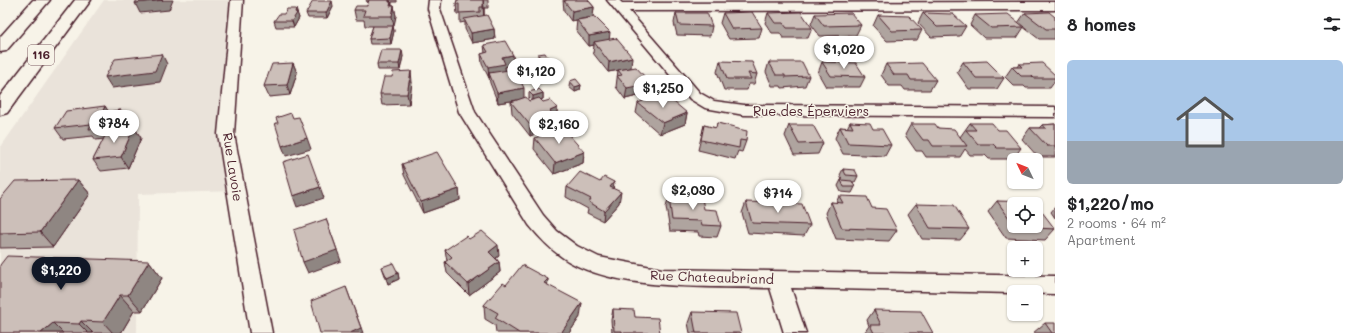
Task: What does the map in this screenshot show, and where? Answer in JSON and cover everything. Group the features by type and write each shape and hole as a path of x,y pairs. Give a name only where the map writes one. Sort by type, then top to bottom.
{"main road":[{"path":"0,47 42,0"},
{"name":"116","path":"0,109 83,0"}],"street":[{"name":"Rue Lavoie","path":"237,0 226,134 261,333"},
{"name":"Rue Chateaubriand","path":"435,0 434,8 467,112 536,220 550,236 570,252 595,264 662,277 1055,285"},
{"path":"616,4 1055,6"},
{"name":"Rue des Éperviers","path":"616,4 688,89 710,105 744,110 1055,112"},
{"path":"778,280 795,333"}],"shaded area":[{"path":"104,0 237,0 226,134 237,191 138,194 137,333 0,333 0,148"}],"building":[{"path":"137,0 163,0 135,3"},
{"path":"369,0 389,0 389,2 391,2 390,6 394,6 392,16 363,16 365,10 354,10 356,6 367,6"},
{"path":"457,0 483,0 483,7 480,7 480,12 459,13 459,4 456,4"},
{"path":"588,0 594,7 572,11 564,1"},
{"path":"313,1 332,1 326,13 306,13"},
{"path":"287,9 296,9 295,12 297,13 292,21 274,21 279,14 284,14"},
{"path":"752,12 762,28 732,29 723,13"},
{"path":"801,12 812,28 787,28 783,23 775,23 768,13"},
{"path":"1049,12 1055,17 1055,29 1046,29 1025,13"},
{"path":"676,13 707,13 712,26 679,25"},
{"path":"851,13 861,25 824,26 815,14"},
{"path":"923,13 953,14 966,26 937,27"},
{"path":"1008,14 1024,27 991,28 975,15"},
{"path":"487,15 494,29 471,33 464,19"},
{"path":"878,15 909,16 922,30 892,31"},
{"path":"595,17 610,32 589,36 577,20"},
{"path":"373,26 393,26 390,38 369,39"},
{"path":"616,38 632,57 609,62 594,42"},
{"path":"505,41 513,55 502,57 505,64 488,67 481,54 488,52 484,45"},
{"path":"381,50 402,50 399,64 377,64"},
{"path":"545,53 549,59 541,60 538,54"},
{"path":"162,54 155,71 105,77 115,59"},
{"path":"720,61 752,62 757,74 748,73 751,79 727,79"},
{"path":"987,61 1004,78 976,78 963,62"},
{"path":"769,62 802,62 809,76 785,77 785,75 776,75"},
{"path":"822,62 856,63 865,77 831,76"},
{"path":"293,63 287,85 264,86 272,64"},
{"path":"922,63 936,80 911,80 908,75 894,75 886,64"},
{"path":"1042,63 1055,75 1055,78 1034,78 1032,76 1021,76 1012,67 1022,67 1019,64"},
{"path":"636,67 645,77 643,78 647,84 627,88 617,76 622,75 618,70"},
{"path":"515,69 524,88 497,93 489,73"},
{"path":"411,71 407,94 380,94 384,77 392,77 393,72"},
{"path":"576,79 581,85 575,87 570,81"},
{"path":"539,89 543,93 533,96 529,92"},
{"path":"655,96 660,100 668,97 687,113 663,123 638,103"},
{"path":"526,97 529,101 539,98 543,102 550,100 557,108 550,111 555,116 530,125 511,102"},
{"path":"105,106 102,113 121,110 114,126 89,129 91,124 55,128 66,111"},
{"path":"291,113 293,118 299,117 307,138 282,146 275,123 278,123 276,118"},
{"path":"850,122 870,123 873,129 882,129 891,145 848,143 840,127 853,128"},
{"path":"717,123 747,131 746,141 740,140 739,148 701,140 704,125 716,128"},
{"path":"970,123 992,123 998,130 1006,130 1021,148 997,148 993,144 978,144 966,130 976,130"},
{"path":"911,124 935,124 938,128 954,129 967,146 933,146 929,140 923,140"},
{"path":"1055,124 1055,146 1047,146 1030,128 1046,128 1042,125"},
{"path":"789,125 813,125 823,143 799,144"},
{"path":"134,127 121,157 93,160 108,130"},
{"path":"562,127 584,152 555,163 535,138"},
{"path":"437,152 459,189 421,202 402,164"},
{"path":"308,154 320,187 293,196 283,162"},
{"path":"843,169 855,170 858,176 846,175"},
{"path":"580,172 600,182 604,177 614,182 610,187 621,192 604,211 589,202 591,199 567,187"},
{"path":"78,180 40,232 0,233 0,199 15,181"},
{"path":"841,180 852,181 855,187 844,187"},
{"path":"839,196 867,197 872,208 886,209 897,230 842,228 831,202 843,203"},
{"path":"669,197 702,198 704,209 717,210 721,226 702,225 701,221 672,220"},
{"path":"997,201 1007,201 1007,215"},
{"path":"746,202 802,204 810,225 752,223"},
{"path":"916,204 954,205 969,229 930,228"},
{"path":"1043,213 1055,229 1043,228"},
{"path":"326,219 337,250 303,262 294,230"},
{"path":"482,231 498,245 489,252 499,262 468,284 445,262 452,257 445,250 466,236 469,239"},
{"path":"7,256 149,261 128,295 120,295 103,322 81,321 79,324 53,323 41,333 0,333 0,265"},
{"path":"393,263 398,273 387,278 382,267"},
{"path":"522,265 548,279 544,283 582,303 561,333 519,333 495,318 498,313 484,305 503,283 506,285"},
{"path":"346,287 361,328 350,333 320,333 311,301"},
{"path":"613,309 634,310 635,317 658,318 660,333 622,333 622,331 614,331"},
{"path":"874,310 921,311 933,333 874,333 870,325 881,325"},
{"path":"692,312 736,313 741,333 696,333"},
{"path":"1045,323 1055,323 1055,333 1052,333"}]}
